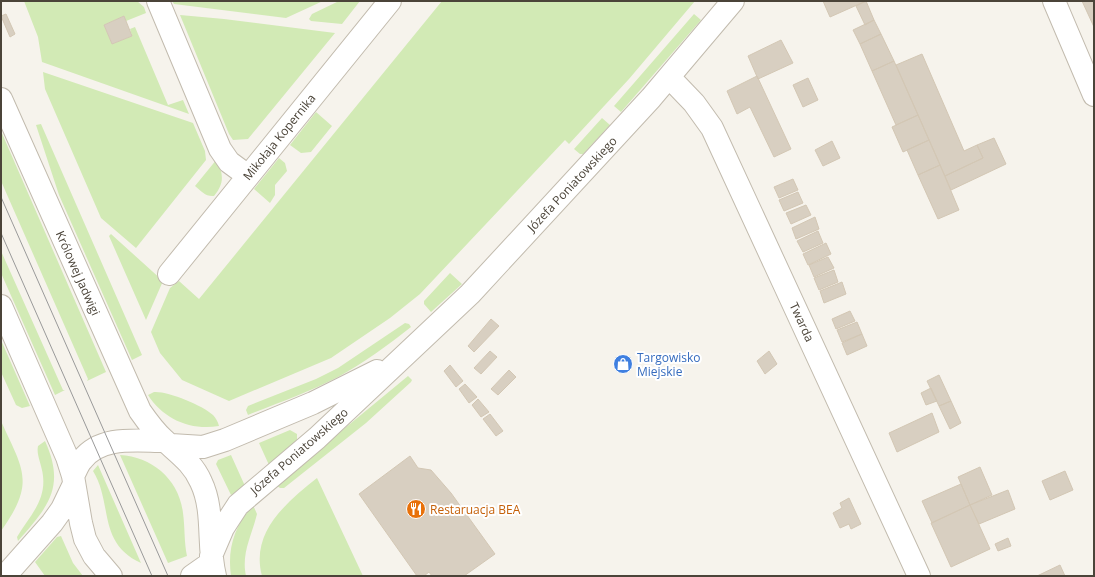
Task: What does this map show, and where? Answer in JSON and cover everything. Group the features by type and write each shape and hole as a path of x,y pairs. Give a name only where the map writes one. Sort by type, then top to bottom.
{"street":[{"path":"158,1 220,149 229,162 248,176"},
{"name":"Mikołaja Kopernika","path":"169,274 390,1"},
{"name":"Józefa Poniatowskiego","path":"212,565 223,528 238,505 317,438 470,294 670,78 733,1"},
{"path":"1054,1 1094,95"},
{"name":"Twarda","path":"670,78 694,103 712,128 919,576"},
{"name":"Królowej Jadwigi","path":"1,99 129,389 146,419 167,443 185,458 202,483 207,503 212,565"},
{"path":"1,306 64,450 74,480 81,523 88,546 111,576"},
{"name":"Józefa Poniatowskiego","path":"5,576 52,523 85,456 96,448 115,441 167,443 203,447 256,428 313,403 401,358"},
{"path":"192,576 212,565"}],"green space":[{"path":"24,1 137,1 144,7 146,13 126,21 124,16 104,25 112,44 132,36 130,29 135,27 168,105 183,100 189,114 42,62 38,37"},
{"path":"172,1 323,1 286,18 174,4"},
{"path":"339,1 360,1 342,24 311,21 309,19 312,14"},
{"path":"442,1 695,1 629,79 569,144 565,140 420,294 390,318 331,358 229,401 182,380 160,353 151,332 170,288 179,281 199,299"},
{"path":"694,14 701,20 621,112 614,106"},
{"path":"180,15 335,33 248,139 233,140 229,134"},
{"path":"43,72 193,123 205,151 206,160 136,248 101,218 45,89"},
{"path":"316,112 332,126 311,152 301,153 290,145"},
{"path":"602,118 610,125 583,154 580,154 574,149"},
{"path":"41,124 142,355 132,360 59,195 36,125"},
{"path":"1,131 106,372 87,381 88,379 1,181"},
{"path":"279,158 285,163 287,171 275,185 275,195 270,203 254,189"},
{"path":"217,159 222,174 221,183 214,196 208,196 195,186"},
{"path":"111,234 163,281 146,320 109,236"},
{"path":"1,251 63,390 65,390 55,395 1,273"},
{"path":"450,273 462,284 431,312 424,304 424,301"},
{"path":"405,323 409,324 411,327 376,354 348,372 316,388 248,415 246,410 248,406 316,379 338,368"},
{"path":"1,340 30,406 22,408 16,405 1,372"},
{"path":"408,376 412,380 411,382 366,423 284,488 280,488 276,485"},
{"path":"154,392 176,396 201,407 213,415 219,426 198,427 188,425 170,417 161,411 148,395"},
{"path":"1,421 20,464 22,488 19,500 1,531"},
{"path":"290,430 297,434 297,442 269,465 259,443"},
{"path":"45,441 54,471 54,484 51,496 38,518 18,541 17,537 36,508 42,493 43,476 38,457 38,446"},
{"path":"120,455 143,460 153,465 170,480 176,490 183,513 187,556 168,563"},
{"path":"231,455 245,486 231,495 216,464 218,460"},
{"path":"98,465 141,563 127,555 118,545 112,534 103,496 93,471"},
{"path":"317,478 363,576 262,576 260,560 261,546 266,532 283,508"},
{"path":"253,505 257,514 246,552 246,576 231,576 231,547 241,521"},
{"path":"61,536 73,563 83,576 45,576 35,562 57,537"}],"building":[{"path":"823,1 866,1 830,17"},
{"path":"866,1 874,20 865,25 856,6"},
{"path":"1082,1 1094,1 1094,27"},
{"path":"6,14 15,34 10,37 1,16"},
{"path":"124,16 132,36 112,44 104,25"},
{"path":"874,20 881,34 860,44 853,30"},
{"path":"881,34 894,61 872,71 860,44"},
{"path":"781,40 793,63 758,79 748,56"},
{"path":"922,54 964,151 977,145 983,158 945,176 896,65"},
{"path":"894,61 918,115 896,125 872,71"},
{"path":"757,76 791,149 774,157 750,107 737,114 727,91"},
{"path":"808,78 818,100 803,107 793,85"},
{"path":"918,115 929,140 903,152 892,127"},
{"path":"994,138 1006,164 951,190 945,176 983,158 977,145"},
{"path":"929,140 940,165 918,175 907,150"},
{"path":"832,141 840,158 823,166 815,150"},
{"path":"940,165 959,210 938,219 918,175"},
{"path":"793,179 798,190 779,198 774,187"},
{"path":"798,192 803,203 784,211 779,200"},
{"path":"806,205 811,215 791,224 786,213"},
{"path":"815,217 819,229 796,239 792,228"},
{"path":"818,231 823,243 803,252 797,241"},
{"path":"826,243 831,254 808,265 803,254"},
{"path":"828,257 834,268 814,277 809,265"},
{"path":"834,270 838,282 819,290 814,278"},
{"path":"842,282 846,294 824,303 820,291"},
{"path":"850,311 855,321 836,329 832,319"},
{"path":"491,319 499,326 474,352 468,346"},
{"path":"857,322 862,334 842,342 837,330"},
{"path":"862,334 867,346 847,355 842,343"},
{"path":"490,351 497,357 481,374 474,368"},
{"path":"769,351 777,364 765,374 757,361"},
{"path":"450,365 463,381 456,387 444,371"},
{"path":"509,370 516,377 498,395 491,389"},
{"path":"939,375 951,401 939,406 927,381"},
{"path":"465,384 477,397 469,403 459,389"},
{"path":"931,388 937,401 926,405 921,393"},
{"path":"478,399 489,412 481,417 472,405"},
{"path":"951,401 961,423 950,429 939,406"},
{"path":"932,413 939,432 897,452 889,433"},
{"path":"490,414 503,431 496,436 483,419"},
{"name":"Restaruacja BEA","path":"410,456 418,468 431,470 451,493 495,554 464,576 432,576 429,572 424,576 417,576 359,494"},
{"path":"980,467 992,495 970,505 958,477"},
{"path":"1065,471 1073,490 1050,500 1042,481"},
{"path":"961,484 970,505 932,523 922,501"},
{"path":"1008,490 1015,509 979,524 970,505"},
{"path":"849,498 861,524 851,529 849,524 840,528 833,513 842,508 840,503"},
{"path":"970,505 990,549 951,567 931,523"},
{"path":"1008,538 1011,546 998,551 995,544"},
{"path":"1060,565 1065,576 1037,576"}],"tram line":[{"path":"1,197 168,576"},
{"path":"1,233 152,576"}],"place":[{"name":"Targowisko Miejskie","path":"623,364"},
{"name":"Restaruacja BEA","path":"416,509"}]}
